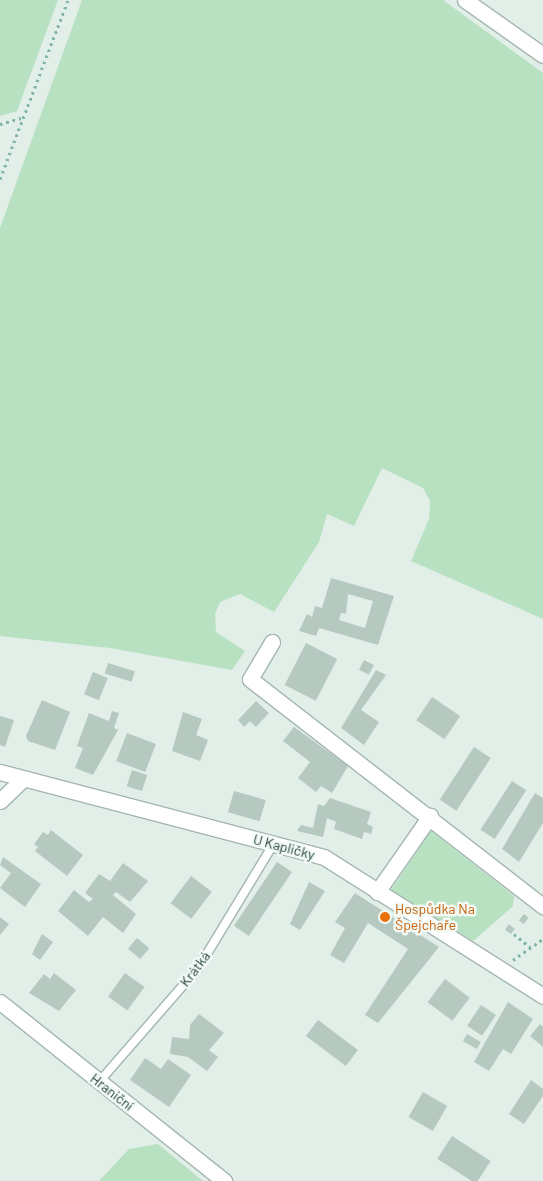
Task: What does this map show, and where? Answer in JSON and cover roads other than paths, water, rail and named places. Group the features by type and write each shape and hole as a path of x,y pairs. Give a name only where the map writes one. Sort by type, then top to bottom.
{"street":[{"path":"465,0 543,55"},
{"path":"272,642 250,679 430,816 543,906"},
{"path":"0,772 23,779 0,801"},
{"name":"U Kapličky","path":"23,779 324,857 543,996"},
{"path":"377,892 430,816"},
{"name":"Hraniční","path":"0,1002 224,1181"}],"lane":[{"name":"Krátká","path":"99,1082 199,967 274,843"}],"place":[{"name":"Hospůdka Na Špejchaře","path":"385,917"}]}
